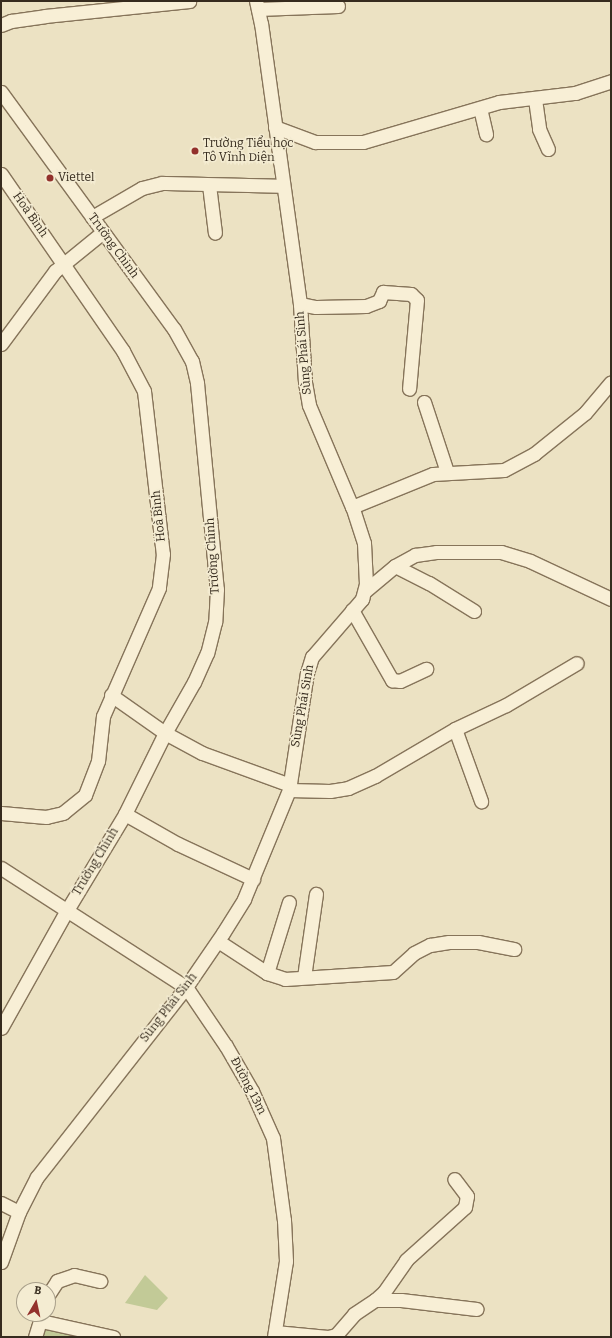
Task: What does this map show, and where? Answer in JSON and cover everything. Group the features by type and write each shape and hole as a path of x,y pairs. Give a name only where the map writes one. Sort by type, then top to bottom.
{"street":[{"path":"1,25 11,21 45,16 189,1"},
{"path":"257,5 338,6"},
{"name":"Sùng Phái Sinh","path":"1,1262 19,1212 37,1178 186,987 218,941 253,879 290,788 307,674 312,657 362,599 365,591 366,566 364,543 352,507 310,405 305,382 300,304 257,5"},
{"path":"275,127 315,142 363,142 499,102 535,99 575,93 611,80"},
{"name":"Trường Chinh","path":"1,92 174,329 192,361 197,383 216,582 215,622 207,653 194,682 164,733 125,814 67,910 1,1028"},
{"path":"535,99 539,129 548,149"},
{"path":"480,108 486,134"},
{"name":"Hoà Bình","path":"1,174 123,351 144,391 150,422 163,554 159,588 137,642 103,716 98,761 85,795 63,813 46,817 1,813"},
{"path":"92,217 149,186 162,183 283,186"},
{"path":"209,185 215,233"},
{"path":"1,344 63,262 103,232"},
{"path":"300,304 316,307 366,306 379,301 383,292 411,294 417,300 409,389"},
{"path":"352,507 433,474 447,472 504,470 534,454 585,413 611,382"},
{"path":"424,402 447,472"},
{"path":"365,591 395,566 416,555 436,552 501,552 530,561 611,599"},
{"path":"395,566 474,611"},
{"path":"352,610 392,680 400,681 426,669"},
{"path":"112,695 164,733 235,767 290,788 330,792 348,788 376,776 455,729 506,705 577,663"},
{"path":"455,729 481,801"},
{"path":"125,814 184,848 253,879"},
{"name":"Đường 13m","path":"1,868 186,987 248,1084 273,1138 279,1170 286,1261 274,1334"},
{"path":"304,977 316,894"},
{"path":"267,973 289,902"},
{"path":"218,941 267,973 285,979 393,972 414,953 430,945 449,942 478,942 514,949"},
{"path":"274,1334 332,1337 354,1314 376,1300 406,1260 465,1207 467,1196 454,1179"},
{"path":"1,1203 19,1212"},
{"path":"56,1283 74,1274 100,1281"},
{"path":"376,1300 401,1300 476,1309"},
{"path":"56,1321 113,1337"},
{"path":"35,1337 40,1322"}],"green space":[{"path":"145,1275 168,1298 157,1310 125,1303"},
{"path":"45,1328 83,1337 43,1336"}],"place":[{"name":"Trường Tiểu học Tô Vĩnh Diện","path":"195,151"},
{"name":"Viettel","path":"50,178"}]}
